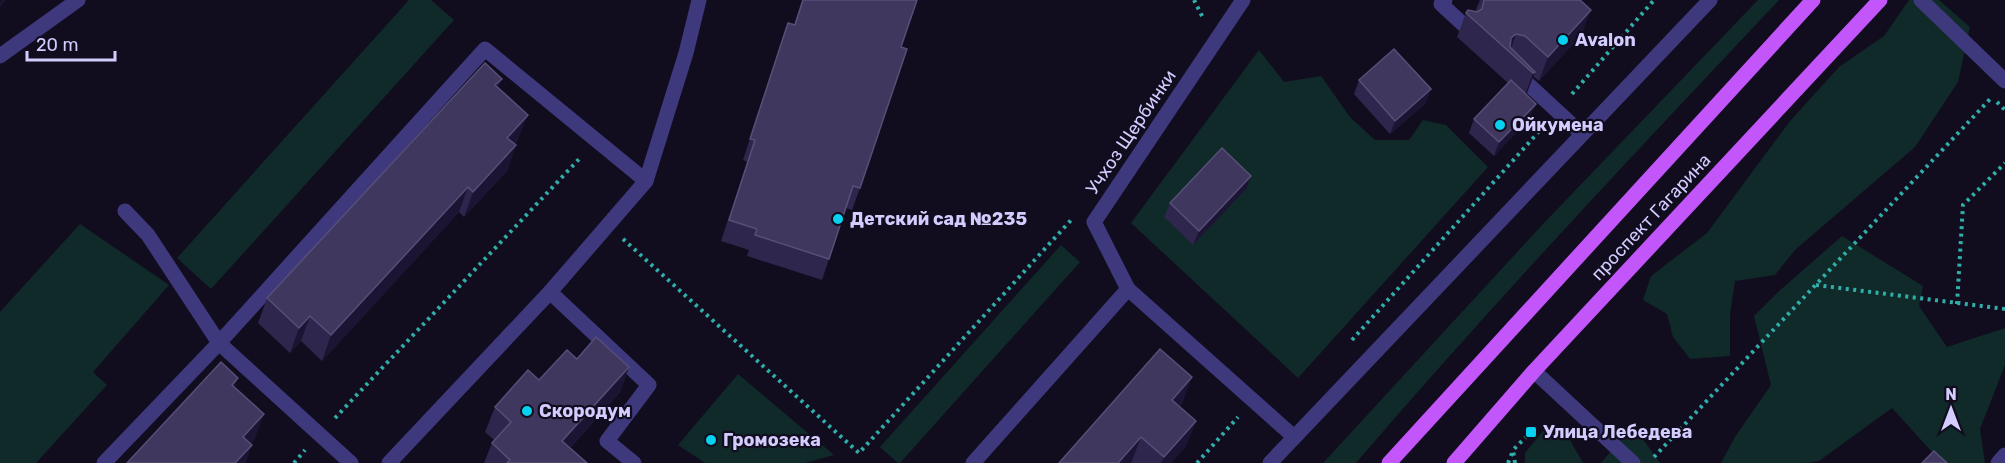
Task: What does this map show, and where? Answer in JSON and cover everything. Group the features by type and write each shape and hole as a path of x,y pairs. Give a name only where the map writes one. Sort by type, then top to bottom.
{"main road":[{"name":"проспект Гагарина","path":"1389,463 1813,0"},
{"name":"проспект Гагарина","path":"1454,463 1533,372 1880,0"}],"street":[{"path":"0,56 78,0"},
{"path":"388,463 550,292 646,181 686,53 699,0"},
{"name":"Учхоз Щербинки","path":"1128,289 1094,222 1243,0"},
{"path":"1270,463 1293,436 1710,0"},
{"path":"1921,0 2002,86"},
{"path":"1441,2 1466,27"},
{"path":"104,463 219,343 485,49 646,181"},
{"path":"1510,68 1582,134"},
{"path":"125,211 148,235 219,343 351,463"},
{"path":"973,463 1128,289 1293,436"},
{"path":"550,292 649,385 607,441 634,463"},
{"path":"1533,372 1633,463"},
{"path":"1998,463 2005,455"}],"path":[{"path":"1350,343 1654,0"},
{"path":"1649,463 2002,86"},
{"path":"294,463 596,141"},
{"path":"1957,304 1963,205 2005,163"},
{"path":"615,246 622,238 859,453 1075,216"},
{"path":"1816,285 2005,309"},
{"path":"1197,463 1252,400"},
{"path":"1508,463 1513,450 1531,432"},
{"path":"1513,450 1515,463"}],"green space":[{"path":"409,0 431,0 454,20 211,289 177,258"},
{"path":"1758,0 1779,0 1512,287 1356,463 1323,463 1543,224"},
{"path":"1909,0 1939,0 1970,27 1958,82 1915,147 1795,250 1775,275 1735,281 1730,314 1730,356 1690,359 1673,337 1667,314 1643,300 1651,276 1707,233 1790,121 1839,67 1884,36"},
{"path":"1259,50 1284,82 1321,76 1350,117 1375,140 1409,140 1423,120 1446,125 1488,167 1298,378 1131,223"},
{"path":"80,224 169,285 93,372 107,385 36,463 0,463 0,312"},
{"path":"1842,236 1923,286 1919,306 1947,347 2005,328 2005,365 1980,429 1985,463 1942,463 1892,408 1819,461 1721,463 1735,437 1771,385 1754,316"},
{"path":"1061,245 1080,262 898,463 880,447"},
{"path":"738,374 834,455 805,463 705,463 678,445"},
{"path":"1633,425 1660,463 1601,463"},
{"path":"1547,426 1565,431 1583,463 1525,463 1525,453"}],"building":[{"path":"803,0 917,0 901,47 907,49 860,188 853,186 829,259 755,235 757,229 729,220 755,140 750,139 788,23 795,25"},
{"path":"1484,0 1580,0 1591,10 1548,57 1525,36 1516,34 1511,38 1510,47 1535,72 1533,73 1466,13 1468,10 1477,12 1482,9"},
{"path":"1394,49 1431,89 1395,121 1359,80"},
{"path":"485,63 502,79 495,85 528,115 507,138 516,145 473,192 468,187 331,335 310,316 299,328 267,298"},
{"name":"Ойкумена","path":"1511,80 1536,104 1499,142 1474,119"},
{"path":"1222,148 1251,176 1199,231 1170,203"},
{"path":"596,337 629,367 562,441 587,463 507,463 510,460 492,443 511,422 495,407 528,370 539,380 567,350 577,359"},
{"path":"1160,349 1192,377 1172,400 1196,421 1164,457 1141,437 1118,463 1059,463"},
{"path":"221,362 238,378 232,385 264,414 243,437 252,445 235,463 127,463"},
{"path":"1934,451 1947,463 1922,463"}],"place":[{"name":"Avalon","path":"1563,40"},
{"name":"Ойкумена","path":"1500,125"},
{"name":"Детский сад №235","path":"838,219"},
{"name":"Скородум","path":"527,411"},
{"name":"Улица Лебедева","path":"1531,432"},
{"name":"Громозека","path":"711,440"}]}
